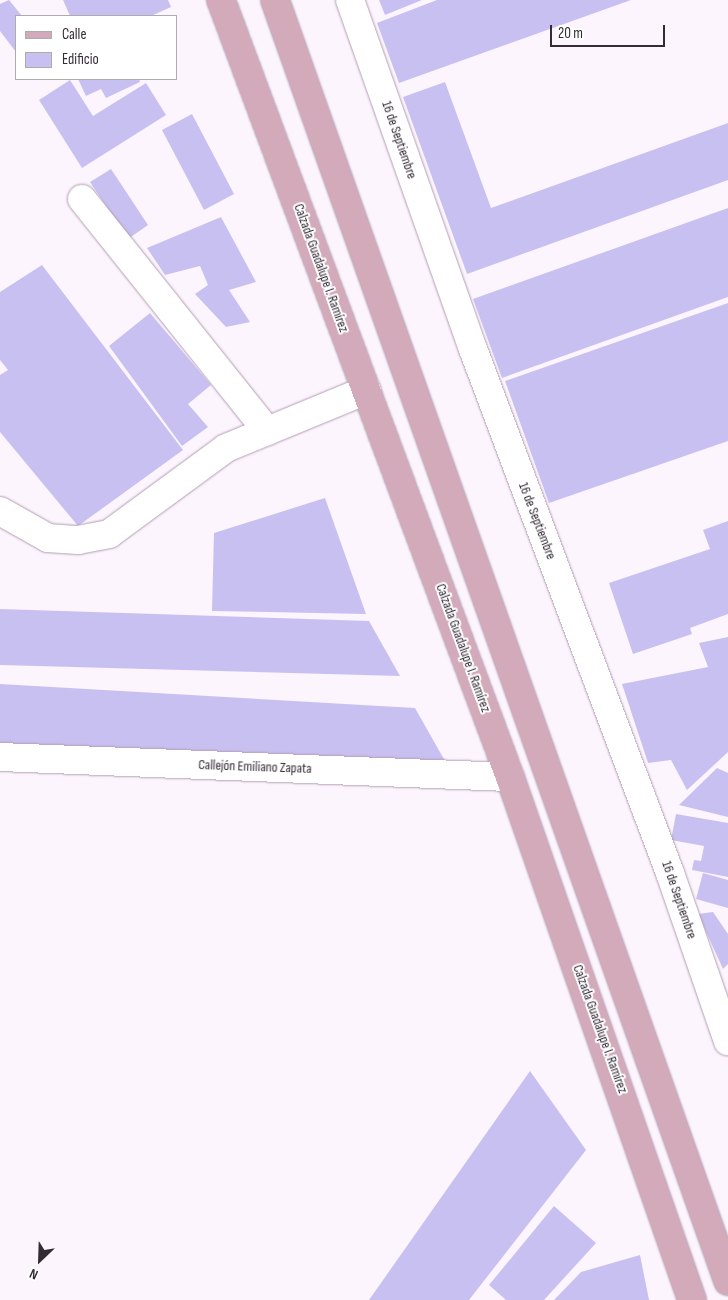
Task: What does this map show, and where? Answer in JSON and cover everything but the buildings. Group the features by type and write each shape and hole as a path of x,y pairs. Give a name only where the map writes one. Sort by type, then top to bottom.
{"main road":[{"name":"Calzada Guadalupe I. Ramírez","path":"222,0 510,777 692,1300"},
{"path":"275,0 728,1281"}],"street":[{"name":"16 de Septiembre","path":"350,0 473,349 670,873 728,1041"},
{"path":"82,199 267,431"},
{"path":"0,511 48,538 78,540 108,534 226,448 367,390"},
{"name":"Callejón Emiliano Zapata","path":"0,756 510,777"}]}
